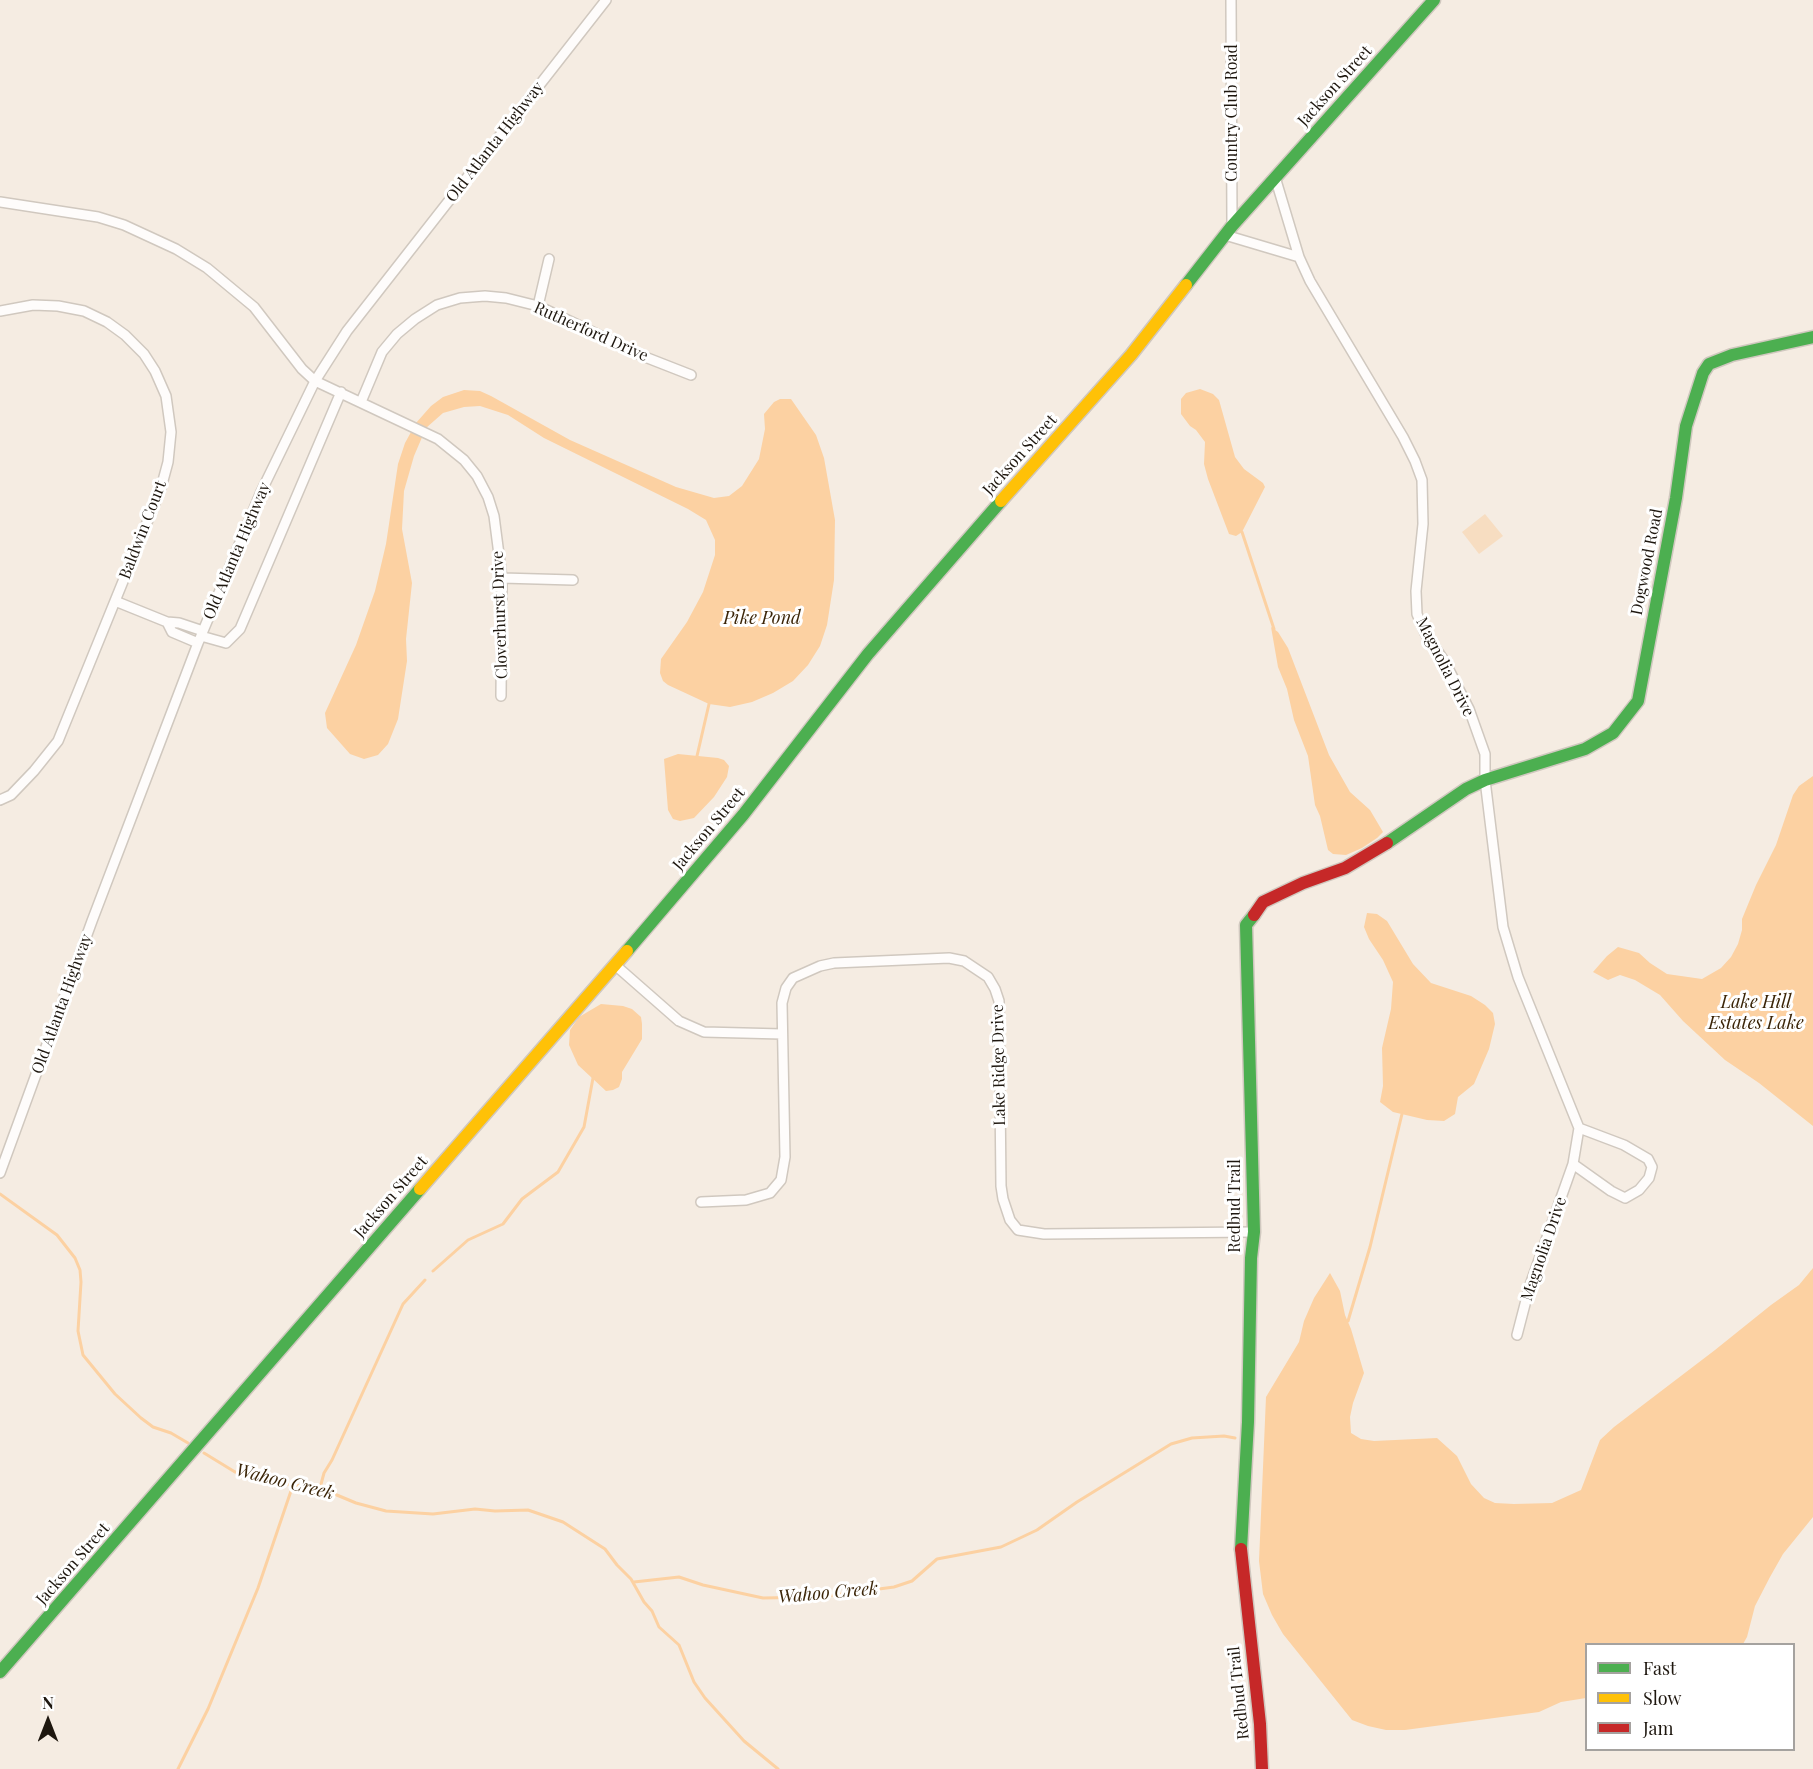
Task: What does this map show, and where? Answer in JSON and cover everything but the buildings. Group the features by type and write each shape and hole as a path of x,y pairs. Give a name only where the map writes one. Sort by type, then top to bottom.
{"main road":[{"name":"Jackson Street","path":"0,1672 125,1531 735,824 868,654 1131,355 1275,177 1434,0"},
{"name":"Dogwood Road","path":"1485,780 1585,749 1613,733 1638,700 1670,530 1686,426 1703,373 1709,364 1732,355 1813,337"},
{"name":"Redbud Trail","path":"1262,1769 1260,1724 1241,1558 1248,1422 1251,1258 1254,1232 1246,925 1263,902 1303,883 1345,868 1394,840 1466,789 1485,780"}],"street":[{"name":"Old Atlanta Highway","path":"0,1173 92,921 201,637 261,492 315,381 347,331 606,0"},
{"name":"Country Club Road","path":"1229,231 1232,0"},
{"name":"Magnolia Drive","path":"1275,177 1299,258 1310,281 1364,370 1415,461 1422,480 1424,524 1416,591 1417,614 1425,633 1445,662 1470,709 1485,754 1485,780 1503,927 1518,977 1579,1128 1573,1164 1530,1285 1517,1335"},
{"path":"0,202 98,217 124,225 176,249 207,268 254,307 302,369 315,381"},
{"path":"1229,231 1299,258"},
{"path":"537,306 549,259"},
{"name":"Rutherford Drive","path":"361,402 382,352 397,334 437,305 460,298 485,296 506,298 537,306 645,357 691,375"},
{"name":"Baldwin Court","path":"0,311 33,305 58,306 84,311 107,322 125,335 144,354 164,389 171,432 168,462 161,489 58,741 11,795 0,800"},
{"name":"Cloverhurst Drive","path":"315,381 438,439 464,460 477,476 488,497 494,516 502,578 501,696"},
{"path":"115,601 167,622 172,632 226,643 240,629 340,392"},
{"path":"502,578 573,580"},
{"name":"Lake Ridge Drive","path":"701,1202 746,1200 770,1193 781,1180 785,1157 782,1003 786,988 793,978 806,971 834,963 949,958 964,961 977,968 988,977 996,989 999,1001 1001,1186 1010,1220 1018,1230 1044,1234 1254,1232"},
{"path":"614,964 679,1021 704,1032 782,1034"},
{"path":"1573,1164 1611,1191 1625,1198 1640,1190 1653,1167 1648,1158 1624,1145 1579,1128"}],"shaded area":[{"path":"1485,514 1503,536 1479,554 1462,532"}],"water":[{"path":"1200,389 1213,394 1219,400 1235,457 1244,469 1265,487 1242,532 1236,536 1229,534 1208,479 1204,464 1205,442 1181,414 1181,399 1186,393"},
{"name":"Pike Pond","path":"464,390 480,391 570,440 676,487 714,498 729,496 742,486 759,459 765,429 764,414 774,402 780,399 791,399 816,435 824,458 835,520 834,580 827,625 820,646 808,665 793,681 773,693 752,702 730,707 709,704 668,685 663,681 660,673 661,659 687,622 703,592 715,555 715,540 706,520 544,438 508,415 480,406 464,407 443,413 426,428 414,456 404,491 402,529 412,583 406,639 407,661 398,719 388,744 378,755 364,759 350,754 327,728 325,713 356,645 375,591 386,544 398,464 405,443 416,423 431,406 443,397"},
{"path":"1271,627 1278,632 1288,648 1329,755 1350,792 1370,810 1383,832 1362,848 1346,855 1333,854 1328,850 1315,805 1308,756 1278,667"},
{"path":"678,754 718,758 724,760 729,766 727,777 714,797 694,818 680,821 673,819 668,810 664,759"},
{"name":"Lake Hill Estates Lake","path":"1813,776 1813,1126 1759,1083 1725,1060 1683,1021 1660,995 1635,980 1620,975 1608,980 1593,972 1618,947 1639,953 1667,974 1702,979 1721,968 1731,957 1738,944 1742,919 1776,845 1793,795 1799,786"},
{"path":"1367,913 1377,914 1387,921 1413,964 1431,983 1471,996 1493,1013 1495,1024 1489,1049 1474,1084 1458,1097 1455,1114 1444,1121 1427,1120 1393,1112 1380,1102 1383,1086 1382,1048 1391,1009 1393,982 1364,927"},
{"path":"601,1004 632,1009 641,1017 642,1024 642,1039 622,1072 619,1087 606,1091 578,1065 569,1045 570,1030 579,1017"},
{"path":"1813,1268 1813,1517 1783,1554 1770,1577 1755,1606 1744,1643 1585,1643 1585,1698 1561,1702 1539,1712 1405,1730 1386,1730 1352,1720 1283,1634 1263,1594 1259,1561 1266,1397 1299,1342 1304,1321 1314,1298 1330,1273 1340,1291 1345,1315 1364,1373 1353,1403 1350,1417 1351,1433 1361,1439 1374,1441 1437,1438 1457,1456 1471,1484 1484,1498 1495,1503 1514,1504 1552,1503 1581,1490 1600,1440 1799,1285"}],"waterway":[{"path":"1242,532 1274,629"},
{"path":"697,756 709,704"},
{"path":"433,1271 468,1240 503,1224 522,1199 558,1172 584,1127 593,1078"},
{"path":"1348,1321 1370,1247 1402,1114"},
{"name":"Wahoo Creek","path":"0,1194 57,1235 75,1258 80,1270 81,1282 78,1331 83,1355 115,1394 141,1418 153,1427 171,1433 188,1443"},
{"path":"320,1488 324,1473 403,1304 425,1280"},
{"name":"Wahoo Creek","path":"634,1582 679,1577 703,1585 763,1598 819,1597 894,1587 912,1581 937,1559 1001,1547 1037,1530 1077,1502 1171,1444 1192,1438 1224,1436 1235,1438"},
{"name":"Wahoo Creek","path":"204,1453 235,1472 277,1483 320,1488 356,1503 386,1511 433,1514 475,1509 528,1510 563,1522 605,1549 631,1579 652,1611 659,1627 679,1645 694,1682 705,1698 744,1741 778,1769"},
{"path":"178,1769 208,1709 258,1588 293,1485"}],"traffic: fast":[{"path":"1186,285 1232,226 1434,0"},
{"path":"1387,843 1466,789 1485,780 1585,749 1613,733 1638,701 1676,498 1686,426 1703,373 1709,364 1732,355 1813,337"},
{"path":"627,951 743,815 868,654 1001,501"},
{"path":"1241,1549 1248,1422 1251,1258 1254,1232 1246,925 1254,915"},
{"path":"0,1672 420,1189"}],"traffic: slow":[{"path":"1001,501 1131,355 1186,285"},
{"path":"420,1189 627,951"}],"traffic: jam":[{"path":"1254,915 1263,902 1303,883 1345,868 1387,843"},
{"path":"1241,1549 1260,1724 1262,1769"}]}
